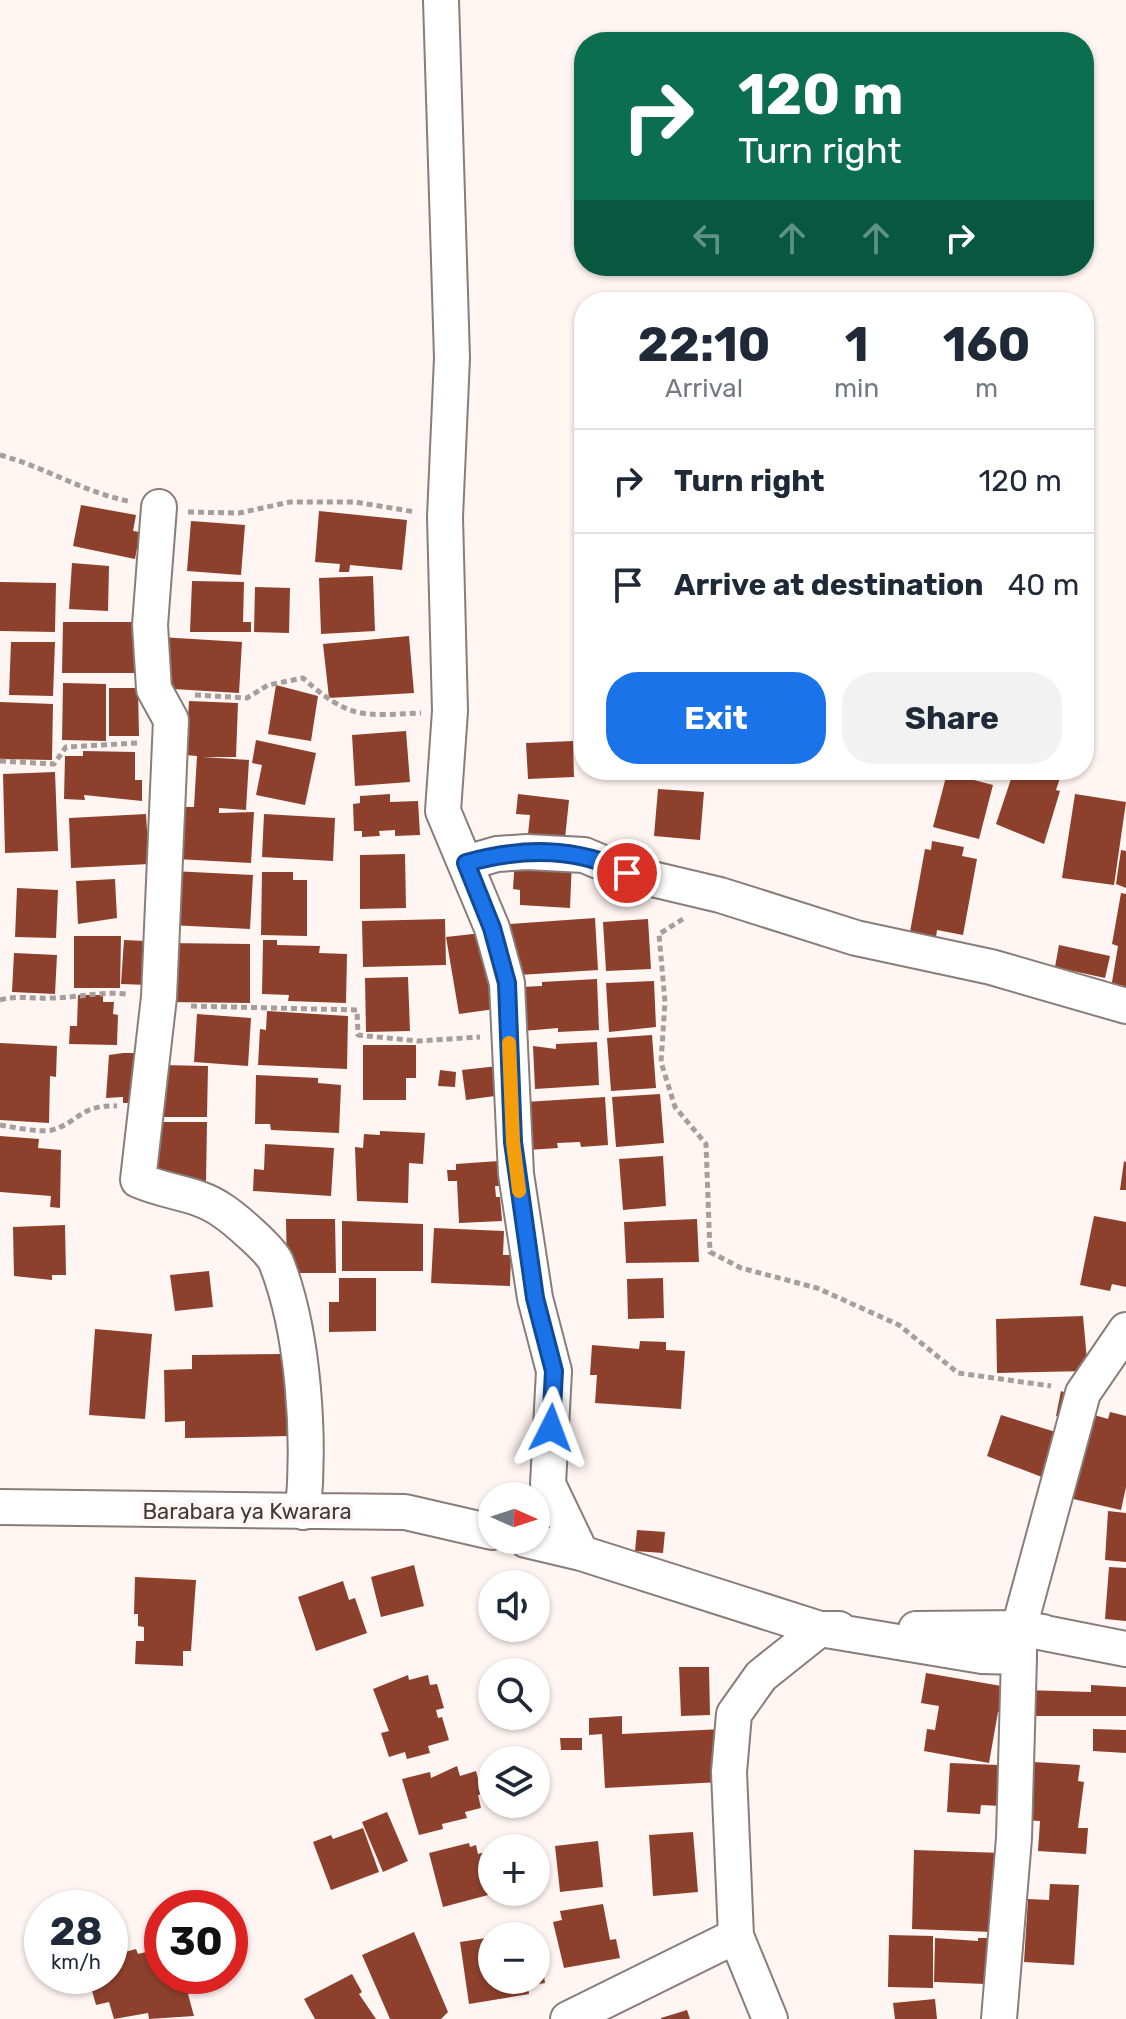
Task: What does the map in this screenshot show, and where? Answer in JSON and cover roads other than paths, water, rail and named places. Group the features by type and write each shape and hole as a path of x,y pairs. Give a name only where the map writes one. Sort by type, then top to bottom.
{"street":[{"path":"441,0 452,302 445,517 450,711 443,811 492,928 507,983 516,1174 535,1298 554,1371 548,1484 581,1553"},
{"path":"159,507 150,625 154,689 171,720 159,997 138,1180 162,1191 188,1192 224,1211 275,1259 302,1362 303,1512"},
{"path":"466,863 497,854 584,855 627,873 720,895 856,938 979,964 1126,1006"},
{"path":"999,2019 1014,1838 1019,1643 1083,1393 1126,1330"},
{"name":"Barabara ya Kwarara","path":"0,1507 405,1512 478,1529"},
{"path":"550,1546 820,1629 1126,1647"},
{"path":"770,2019 736,1936 729,1772 734,1714 761,1676 820,1629"},
{"path":"568,2019 736,1936"}]}
